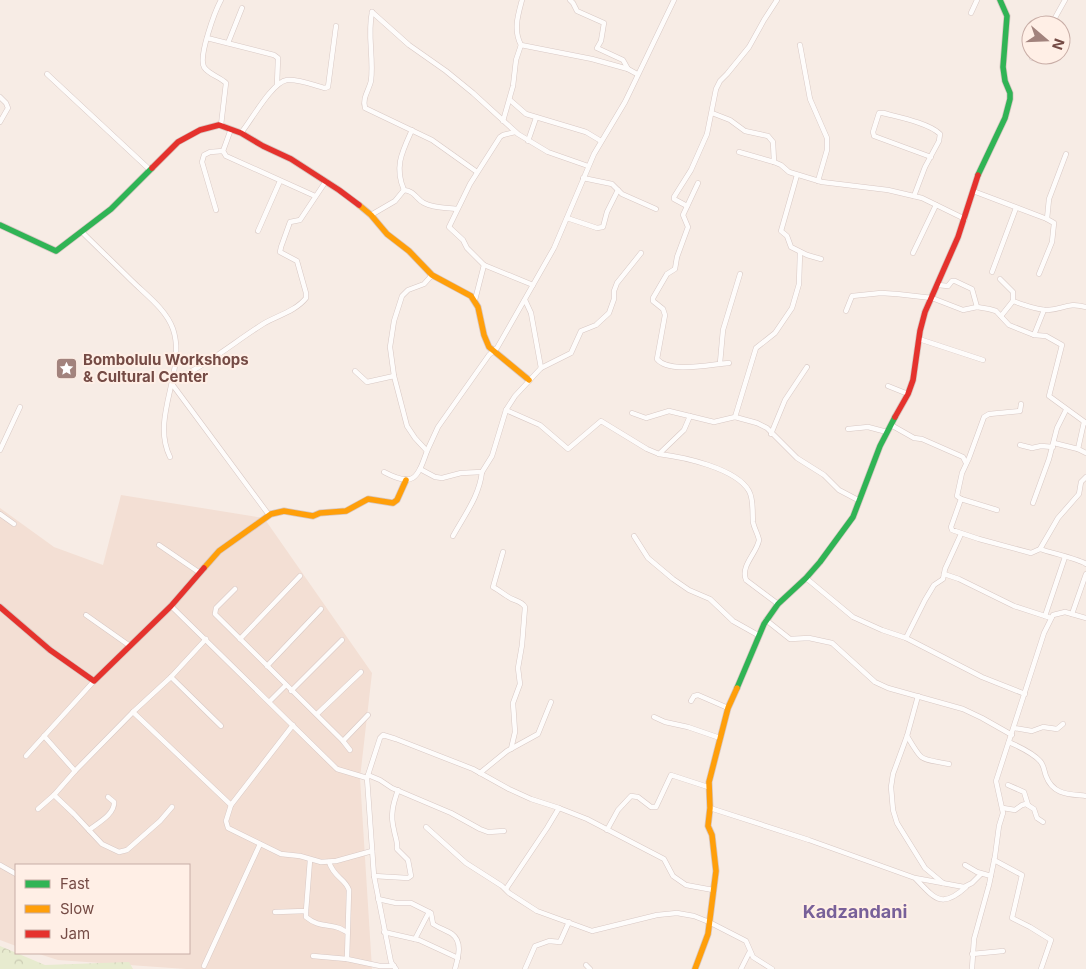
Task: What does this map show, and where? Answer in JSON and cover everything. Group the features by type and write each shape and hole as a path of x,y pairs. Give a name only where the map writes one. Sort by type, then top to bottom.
{"street":[{"path":"221,0 207,38 203,65 205,70 226,82 221,125"},
{"path":"503,121 510,100 516,60 521,45 518,39 516,23 522,0"},
{"path":"570,0 577,11 604,23 597,48 623,60 628,69"},
{"path":"384,472 396,478 406,480 414,478 420,469 438,427 476,372 497,348 554,248 588,166 625,102 674,0"},
{"path":"687,206 674,200 674,197 696,161 707,134 719,82 749,47 777,0"},
{"path":"971,13 977,0"},
{"path":"694,969 708,934 716,869 712,835 708,826 710,808 708,787 728,708 766,620 778,604 806,578 853,517 858,500 887,432 908,394 915,373 919,339 925,312 965,219 981,166 1005,118 1010,99 1003,67 1007,16 1000,0"},
{"path":"1057,15 1065,0"},
{"path":"228,43 242,8"},
{"path":"477,172 444,147 364,106 364,99 372,76 369,27 372,12 408,45 446,71 473,93 514,132 548,152 588,166"},
{"path":"241,133 277,85 288,80 328,87 336,26"},
{"path":"207,38 274,55 278,58 277,85"},
{"path":"521,45 592,59 628,69 637,74"},
{"path":"800,45 810,99 827,138 827,150 818,180"},
{"path":"47,74 149,169"},
{"path":"0,97 8,108 0,122"},
{"path":"510,100 523,112 536,118 580,130 601,141"},
{"path":"712,113 730,120 745,131 772,138 774,162"},
{"path":"914,196 940,137 938,131 921,124 879,113 873,132 874,136 931,157"},
{"path":"528,141 536,118"},
{"path":"0,225 56,251 111,209 172,146 200,130 221,125 291,158 326,181 371,215 387,234 409,251 432,275 476,300"},
{"path":"223,151 231,129"},
{"path":"404,190 398,174 403,150 412,130"},
{"path":"514,132 501,136 477,172 449,227 484,265 534,285"},
{"path":"223,151 226,156 315,196"},
{"path":"216,210 202,162 204,155 210,152 223,151"},
{"path":"739,152 774,162 797,175 914,196 965,219"},
{"path":"1046,219 1049,200 1066,154"},
{"path":"797,175 781,231 787,236 791,247 800,252 821,258"},
{"path":"583,178 608,182 618,190 656,209"},
{"path":"258,231 280,181"},
{"path":"172,382 263,324 304,301 306,293 298,263 283,255 280,250 290,222 300,220 326,181"},
{"path":"698,183 683,217 688,227 675,269 667,274 652,298 663,308 665,315 657,359 666,366 703,366 729,363"},
{"path":"404,190 412,191 420,200 429,205 444,209 457,209"},
{"path":"371,215 395,201 404,190"},
{"path":"567,218 600,228 604,225 607,212 618,190"},
{"path":"973,191 1046,219 1054,224 1054,233 1047,257 1039,274"},
{"path":"913,253 936,205"},
{"path":"992,272 1016,208"},
{"path":"82,232 159,307 172,326 175,350 164,432 164,445 170,457"},
{"path":"735,417 756,348 775,333 792,308 799,284 800,252"},
{"path":"453,536 471,507 478,491 482,472 492,456 506,410 515,396 541,368 568,355 581,331 596,326 609,313 617,283 640,253"},
{"path":"484,265 476,300 486,341 493,352 529,380"},
{"path":"720,364 723,330 740,274"},
{"path":"427,451 407,426 394,376 391,338 400,300 405,292 424,284 432,275"},
{"path":"1000,279 1013,292 1013,301 1001,316"},
{"path":"938,285 948,286 952,281 955,281 972,289 977,307"},
{"path":"846,311 853,296 888,293 932,298 962,310 977,307 996,311 1009,325 1034,335 1046,336 1062,345 1049,395 1050,398 1085,423 1078,449"},
{"path":"525,300 530,310 541,368"},
{"path":"1013,301 1044,310 1058,309 1072,304 1086,307"},
{"path":"1034,335 1044,310"},
{"path":"919,339 983,360"},
{"path":"772,434 785,400 807,367"},
{"path":"355,371 367,382 394,376"},
{"path":"172,382 269,515"},
{"path":"888,386 908,394"},
{"path":"997,510 957,497 962,473 984,416 1020,411 1021,404"},
{"path":"0,450 20,407"},
{"path":"506,410 540,425 568,449 601,420 647,449 659,454 712,466 724,471 742,483 749,490 754,514 753,522 759,540 748,562 744,577 778,604"},
{"path":"1033,503 1057,428 1066,410"},
{"path":"632,413 643,418 669,411 714,422 735,417 757,423 767,428 797,458 824,475 839,490 858,500"},
{"path":"659,454 684,430 690,416"},
{"path":"891,425 914,438 922,439 963,457 966,463"},
{"path":"848,429 868,427 887,432"},
{"path":"1020,445 1032,448 1053,445 1078,449 1086,453"},
{"path":"420,469 436,478 448,478 461,473 482,472"},
{"path":"1040,549 1058,518 1079,494 1081,482 1086,477"},
{"path":"26,756 94,681 171,606 220,551 269,515 284,511 311,516 320,513 346,511 368,499 393,504 397,500 406,480"},
{"path":"960,499 951,529 961,534 1029,553 1040,549 1065,558 1082,561 1086,564"},
{"path":"0,514 14,524"},
{"path":"906,638 925,600 934,586 942,579 961,534"},
{"path":"634,536 648,558 673,579 689,590 710,598 733,621 758,635"},
{"path":"160,545 200,573"},
{"path":"503,552 493,587 502,591 509,598 523,603 525,607 518,668 520,684 513,702 515,732 511,749"},
{"path":"1045,616 1065,558"},
{"path":"944,574 1014,606 1051,618"},
{"path":"1072,614 1086,574"},
{"path":"240,639 300,576"},
{"path":"806,578 853,617 906,638 982,677 1025,694"},
{"path":"235,589 216,608 215,612 218,618 317,714 344,741 350,750"},
{"path":"171,606 270,701 337,769 368,777 488,832 504,831"},
{"path":"0,607 50,650 94,681"},
{"path":"267,666 321,609"},
{"path":"972,969 974,940 991,876 1003,808 996,781 1035,658 1051,618 1056,614 1061,612 1086,618"},
{"path":"86,615 130,646"},
{"path":"766,620 790,638 809,638 832,643 874,682 899,692 963,709 1012,735"},
{"path":"38,809 54,795 75,771 206,639"},
{"path":"291,690 342,640"},
{"path":"317,714 361,672"},
{"path":"170,677 221,726"},
{"path":"270,701 286,685"},
{"path":"691,701 696,695 728,708"},
{"path":"918,696 907,736 893,774 891,787 893,810 897,822 925,868 944,884"},
{"path":"480,773 511,749 538,734 551,702"},
{"path":"133,712 231,805"},
{"path":"344,741 368,715"},
{"path":"654,717 720,738"},
{"path":"1014,728 1032,731 1043,728 1056,729 1063,724"},
{"path":"292,725 231,805 226,821 227,827 284,855 300,856 310,860 329,862 347,859 372,851"},
{"path":"395,968 391,962 384,932 374,876 368,777 378,741 383,735 412,744 480,773 509,790 559,808 607,830 664,859 675,879 688,886 713,890"},
{"path":"44,736 75,771"},
{"path":"907,736 916,752 924,760 949,764"},
{"path":"1009,742 1041,762 1054,789 1086,796"},
{"path":"607,830 618,810 632,796 638,797 647,805 655,808 672,775 708,787"},
{"path":"1008,785 1025,794 1028,805"},
{"path":"374,876 408,878 411,876 408,860 397,849 398,845 392,820 398,790"},
{"path":"54,795 107,848 119,852 124,852 160,821 172,807"},
{"path":"89,830 112,812 115,806 114,802 108,797"},
{"path":"1003,808 1015,810 1025,804 1028,805 1034,809 1037,818 1043,822"},
{"path":"506,889 548,828 559,808"},
{"path":"710,808 809,840 914,878 966,887"},
{"path":"426,827 462,860 532,908 592,931 663,914 684,914 709,922 746,941 753,958 772,969"},
{"path":"204,966 260,844"},
{"path":"310,860 306,917 322,926 339,928 347,932"},
{"path":"994,860 1022,875 1012,918 1051,940 1041,969"},
{"path":"329,862 332,871 346,882 349,890 347,958"},
{"path":"0,865 15,873"},
{"path":"965,865 981,874 991,876"},
{"path":"914,878 928,892 940,899 954,897 981,874"},
{"path":"378,899 411,904 429,912 432,915 433,924 453,935 458,940 458,958 455,969"},
{"path":"275,912 306,911"},
{"path":"415,939 429,912"},
{"path":"525,969 535,946 549,941 560,942 569,922"},
{"path":"384,932 415,939 458,958"},
{"path":"972,954 1003,951"},
{"path":"741,969 750,952"},
{"path":"313,956 347,958 395,968"}],"shaded area":[{"path":"121,495 264,518 372,673 360,778 372,969 186,969 58,960 39,954 190,954 190,864 15,864 15,946 0,940 0,508 54,547 103,565"}],"green space":[{"path":"0,946 15,954 45,965 129,962 133,969 0,969"}],"traffic: fast":[{"path":"978,175 1005,118 1010,99 1003,67 1007,16 1000,0"},
{"path":"0,225 56,251 111,209 152,168"},
{"path":"737,688 764,624 778,604 820,562 853,517 880,446 895,417"}],"traffic: slow":[{"path":"359,205 371,215 387,234 409,251 432,275 471,296 478,307 484,335 489,347 529,380"},
{"path":"204,568 219,551 271,514 284,511 313,516 320,513 346,511 368,499 393,503 397,500 406,480"},
{"path":"695,969 708,934 716,871 712,835 708,826 710,808 709,782 728,708 737,688"}],"traffic: jam":[{"path":"152,168 178,142 200,130 219,125 241,133 291,159 359,205"},
{"path":"895,417 908,394 913,380 920,331 925,312 958,237 978,175"},
{"path":"0,607 50,650 94,681 171,606 204,568"}],"place":[{"name":"Bombolulu Workshops & Cultural Center","path":"67,369"}],"district":[{"name":"Kadzandani","path":"855,912"}]}
